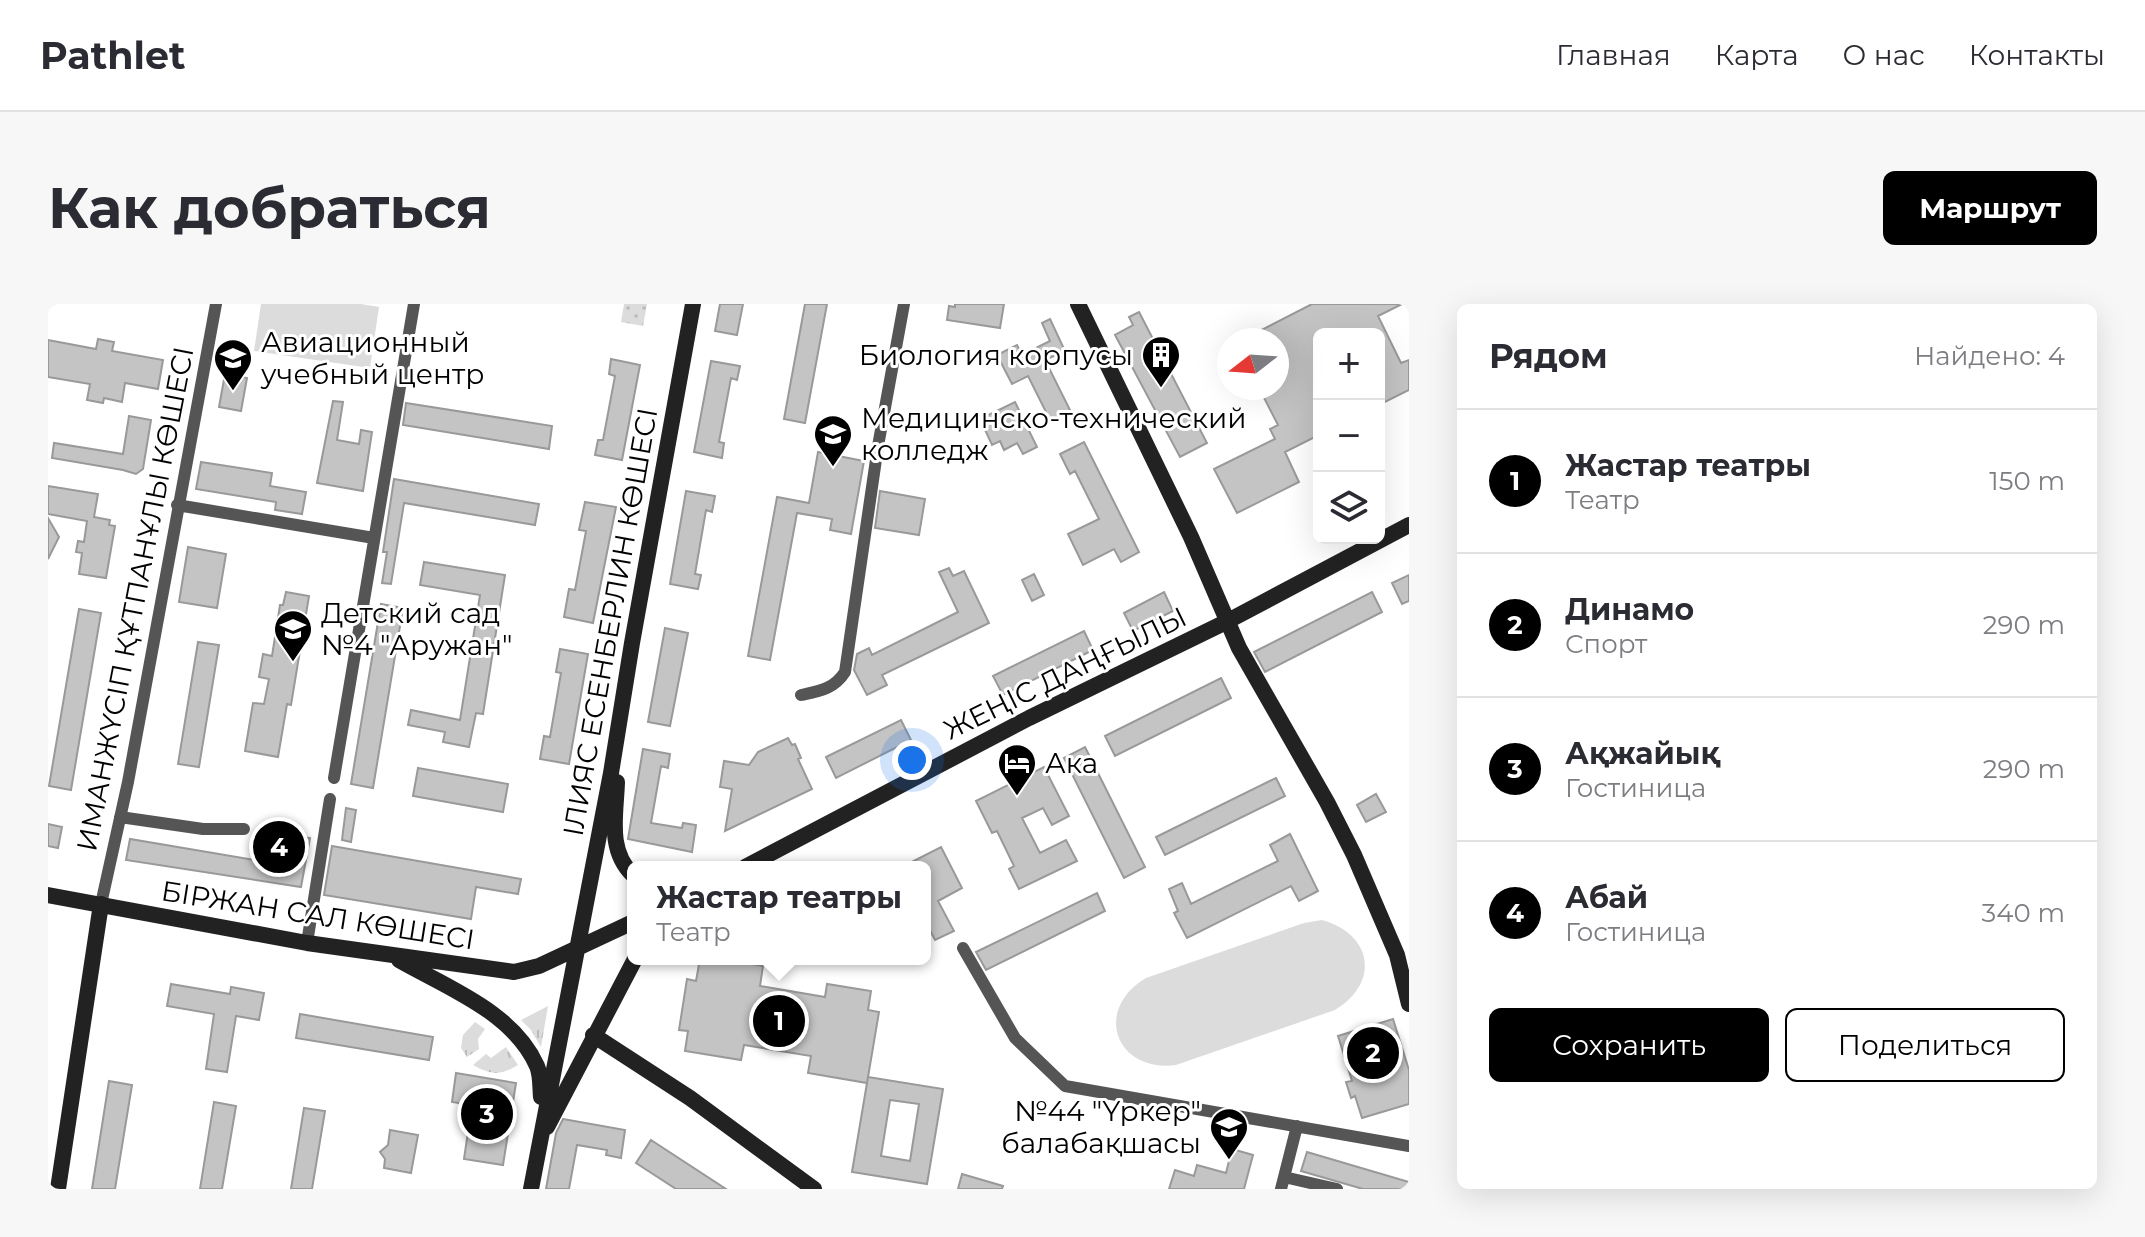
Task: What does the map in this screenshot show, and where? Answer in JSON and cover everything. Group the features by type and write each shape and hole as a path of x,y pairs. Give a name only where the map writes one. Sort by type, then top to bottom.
{"main road":[{"name":"ІЛИЯС ЕСЕНБЕРЛИН КӨШЕСІ","path":"543,1119 617,737 693,304"},
{"path":"1078,304 1191,537 1239,648 1354,855 1397,955 1409,1004"},
{"name":"ЖЕҢІС ДАҢҒЫЛЫ","path":"756,861 1029,718 1226,622 1409,525"},
{"path":"617,737 614,845 627,869"},
{"name":"БІРЖАН САЛ КӨШЕСІ","path":"48,895 307,943 514,972 539,966 576,950"},
{"path":"58,1189 101,904"},
{"path":"576,950 627,925"},
{"path":"391,955 496,1016 516,1033 538,1068 543,1119 531,1189"},
{"path":"539,1143 632,965"},
{"path":"593,1035 690,1098 814,1189"}],"street":[{"name":"ИМАНЖҮСІП ҚҰТПАНҰЛЫ КӨШЕСІ","path":"101,904 216,304"},
{"path":"334,778 414,304"},
{"path":"801,695 828,689 845,672 878,446 904,304"},
{"path":"177,505 374,538"},
{"path":"307,943 330,799"},
{"path":"120,817 203,829 244,829"},
{"path":"963,948 1015,1038 1065,1086 1409,1146"},
{"path":"1297,1126 1282,1183 1337,1189"}],"green space":[{"path":"261,304 361,304 379,307 370,368 254,351"},
{"path":"624,304 647,304 643,326 621,322"},
{"path":"1322,920 1352,936 1364,960 1359,987 1335,1010 1176,1065 1155,1065 1138,1059 1126,1049 1118,1036 1116,1021 1120,1006 1130,991 1146,978 1304,923"},
{"path":"548,1006 541,1047 521,1020"},
{"path":"475,1022 485,1029 478,1039 479,1049 467,1057 461,1048 463,1035"},
{"path":"506,1047 518,1065 512,1069 496,1073 473,1065 486,1054 491,1058"}],"building":[{"path":"720,304 743,304 737,335 715,331"},
{"path":"805,304 827,304 805,423 784,419"},
{"path":"955,304 1004,304 1000,328 947,320 949,306 955,307"},
{"path":"1312,304 1402,304 1378,316 1384,328 1313,328 1313,438 1285,452 1299,482 1237,513 1214,469 1275,439 1270,429 1278,425 1265,400 1289,400 1289,328 1265,328"},
{"name":"Биология корпусы","path":"1139,312 1207,443 1180,457 1115,335 1133,325 1129,317"},
{"path":"1050,319 1065,351 1045,360 1070,410 1050,420 1028,376 1012,384 997,355 1017,345 1022,355 1050,341 1042,323"},
{"path":"1385,330 1401,363 1409,360 1409,390 1385,402"},
{"path":"98,339 114,342 112,351 163,360 158,389 125,383 122,402 104,398 103,403 87,400 90,384 48,377 48,340 96,349"},
{"path":"611,359 640,365 622,460 595,455 598,440 603,440 615,376 609,374"},
{"path":"711,361 740,366 737,380 731,378 719,442 724,443 722,458 694,452"},
{"name":"Авиационный учебный центр","path":"225,374 247,378 241,411 219,407"},
{"path":"333,401 343,402 337,440 359,444 361,430 372,432 363,491 317,483"},
{"path":"1015,402 1037,447 1023,454 1017,443 1004,450 1000,441 992,445 980,419"},
{"path":"406,403 552,426 549,449 403,425"},
{"path":"129,416 151,420 143,469 136,474 52,458 54,443 123,454"},
{"path":"1084,442 1139,552 1121,562 1114,549 1083,565 1068,534 1099,519 1075,471 1070,474 1060,454"},
{"path":"818,452 864,461 851,534 830,530 832,519 797,513 770,660 748,656 777,497 809,503"},
{"path":"201,462 272,473 270,486 306,492 302,514 275,510 276,502 196,489"},
{"path":"394,479 539,504 535,525 404,503 391,584 382,583 387,552 383,552"},
{"path":"48,486 98,494 94,517 110,520 109,525 115,526 106,578 79,574 82,553 76,552 78,541 84,542 87,521 48,514"},
{"path":"686,491 715,496 712,512 706,510 695,574 701,575 698,589 670,584"},
{"path":"880,491 925,499 919,535 875,528"},
{"path":"585,502 616,507 593,623 564,617 569,589 575,590 586,531 579,530"},
{"path":"48,518 59,537 48,559"},
{"path":"188,547 226,554 217,608 179,602"},
{"path":"424,562 505,575 483,714 476,713 469,747 443,742 445,732 408,725 411,710 460,720 480,595 420,585"},
{"path":"949,568 953,576 964,571 989,623 882,675 887,685 867,695 854,670 857,654 869,648 872,655 958,612 939,572"},
{"path":"1034,574 1044,595 1032,601 1022,580"},
{"path":"1409,575 1409,601 1402,604 1392,583"},
{"path":"286,592 309,596 291,705 287,704 278,757 245,751 253,703 264,704 269,679 259,677 263,654 272,656 280,605 283,605"},
{"path":"1164,592 1173,611 1133,631 1124,613"},
{"path":"1372,592 1382,612 1265,672 1254,652"},
{"path":"381,604 403,608 373,788 351,784"},
{"path":"79,609 101,613 71,790 49,786"},
{"path":"665,628 688,633 670,726 648,722"},
{"path":"1084,631 1093,650 1003,695 993,676"},
{"path":"198,642 219,645 199,767 178,764"},
{"path":"560,649 588,654 569,764 540,759 544,736 550,737 561,673 556,672"},
{"path":"1221,678 1231,698 1115,756 1105,736"},
{"path":"901,720 911,740 836,778 826,757"},
{"path":"788,738 792,745 795,744 801,758 798,759 812,789 725,831 732,789 720,787 724,761 749,765 758,752"},
{"path":"1085,747 1145,867 1124,878 1064,758"},
{"path":"643,749 670,754 668,768 661,766 651,823 682,828 683,823 696,825 692,852 628,839"},
{"path":"1044,767 1069,816 1052,825 1043,808 1022,818 1040,853 1066,840 1077,861 1019,889 1009,869 1014,866 997,831 992,833 976,801"},
{"path":"418,768 508,784 503,812 413,796"},
{"path":"1276,778 1285,796 1165,855 1156,837"},
{"path":"1376,794 1386,812 1366,822 1357,805"},
{"path":"346,808 356,810 351,842 342,840"},
{"path":"48,824 62,827 58,848 48,846"},
{"path":"265,831 310,838 301,887 126,860 130,839 260,861"},
{"path":"1290,834 1318,891 1299,901 1291,886 1187,938 1174,913 1178,911 1169,889 1182,883 1191,904 1278,861 1270,845"},
{"path":"332,846 521,879 518,894 476,887 471,919 324,895"},
{"path":"941,847 962,888 938,901 954,931 935,940 931,932 931,861 914,861"},
{"path":"1097,893 1105,911 986,970 976,952"},
{"path":"699,965 758,965 763,966 760,986 825,997 827,984 871,991 868,1010 879,1012 867,1083 808,1073 811,1056 744,1045 741,1060 685,1051 688,1031 679,1030 687,979 696,981"},
{"path":"171,984 230,994 231,987 264,993 259,1020 236,1016 227,1072 206,1069 214,1014 167,1006"},
{"path":"300,1014 433,1037 429,1060 296,1038"},
{"path":"1393,1019 1409,1070 1409,1104 1362,1118 1355,1096 1351,1098 1346,1082 1352,1081 1338,1036"},
{"path":"456,1073 516,1083 503,1165 464,1159 469,1125 462,1124 465,1104 452,1102"},
{"path":"868,1077 943,1089 927,1184 852,1172","holes":["890,1100 919,1104 910,1161 881,1156"]},
{"path":"109,1081 132,1085 115,1189 92,1189"},
{"path":"214,1102 236,1106 222,1189 200,1189"},
{"path":"304,1108 325,1111 312,1189 291,1189"},
{"path":"563,1119 625,1130 621,1158 606,1155 607,1150 577,1145 569,1189 546,1189 556,1133"},
{"path":"390,1130 418,1135 411,1173 384,1168 385,1159 380,1152 388,1145"},
{"path":"651,1140 726,1189 676,1189 636,1163"},
{"path":"1232,1149 1253,1155 1244,1189 1169,1189 1175,1170 1194,1176 1197,1165 1226,1173"},
{"path":"1307,1152 1409,1182 1409,1189 1363,1189 1301,1171"},
{"path":"962,1174 1003,1186 1002,1189 958,1189"}],"place":[{"name":"Биология корпусы","path":"1161,389"},
{"name":"Авиационный учебный центр","path":"233,392"},
{"name":"Медицинско-технический колледж","path":"833,468"},
{"name":"Детский сад №4 \"Аружан\"","path":"293,663"},
{"name":"Ака","path":"1017,797"},
{"name":"Абай","path":"279,847"},
{"name":"Жастар театры","path":"779,1021"},
{"name":"Динамо","path":"1373,1053"},
{"name":"Ақжайық","path":"487,1114"},
{"name":"№44 \"Үркер\" балабақшасы","path":"1229,1161"}]}
